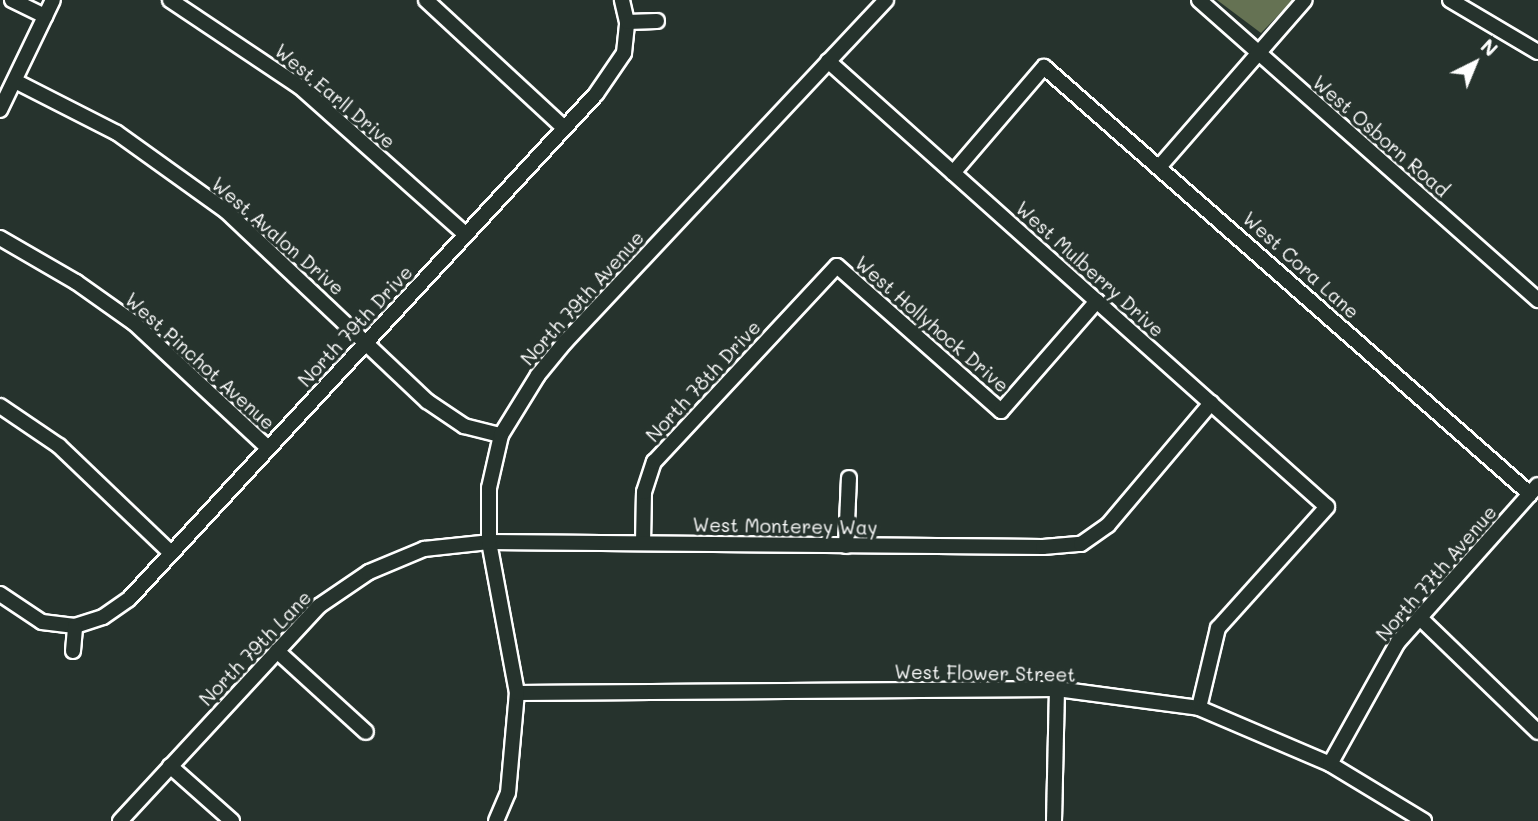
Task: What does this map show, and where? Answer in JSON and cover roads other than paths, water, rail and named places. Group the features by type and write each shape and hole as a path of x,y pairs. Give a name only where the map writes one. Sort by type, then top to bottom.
{"street":[{"path":"12,0 46,16"},
{"path":"0,110 53,0"},
{"name":"West Earll Drive","path":"170,0 300,87 466,235"},
{"path":"426,0 564,128"},
{"path":"622,0 627,22 657,21"},
{"name":"North 79th Avenue","path":"496,821 508,793 517,693 489,542 489,488 501,435 538,375 565,342 886,0"},
{"name":"West Osborn Road","path":"1199,0 1538,300"},
{"path":"1160,166 1305,0"},
{"path":"1450,0 1538,52"},
{"name":"North 79th Drive","path":"75,626 103,617 129,599 169,551 368,342 564,128 614,72 624,53 627,22"},
{"name":"West Mulberry Drive","path":"828,61 1326,507 1218,628 1199,708"},
{"name":"West Cora Lane","path":"953,173 1044,67 1534,490"},
{"name":"West Avalon Drive","path":"15,81 117,133 226,211 368,342 427,401 464,425 501,435"},
{"name":"West Pinchot Avenue","path":"0,238 76,282 134,323 267,447"},
{"name":"West Hollyhock Drive","path":"837,266 1001,411 1097,301"},
{"name":"North 78th Drive","path":"643,543 644,492 654,462 837,266"},
{"name":"West Monterey Way","path":"489,542 846,546 1081,544 1108,525 1211,403"},
{"path":"0,407 59,446 169,551"},
{"path":"846,546 849,478"},
{"name":"North 77th Avenue","path":"1331,764 1398,642 1534,490"},
{"name":"North 79th Lane","path":"120,821 319,606 369,572 424,549 489,542"},
{"path":"0,594 42,622 75,626 73,651"},
{"path":"1420,618 1535,723"},
{"path":"277,651 366,732"},
{"path":"1054,821 1057,690"},
{"name":"West Flower Street","path":"517,693 1057,690 1199,708 1331,764 1424,821"},
{"path":"170,766 232,821"}]}
